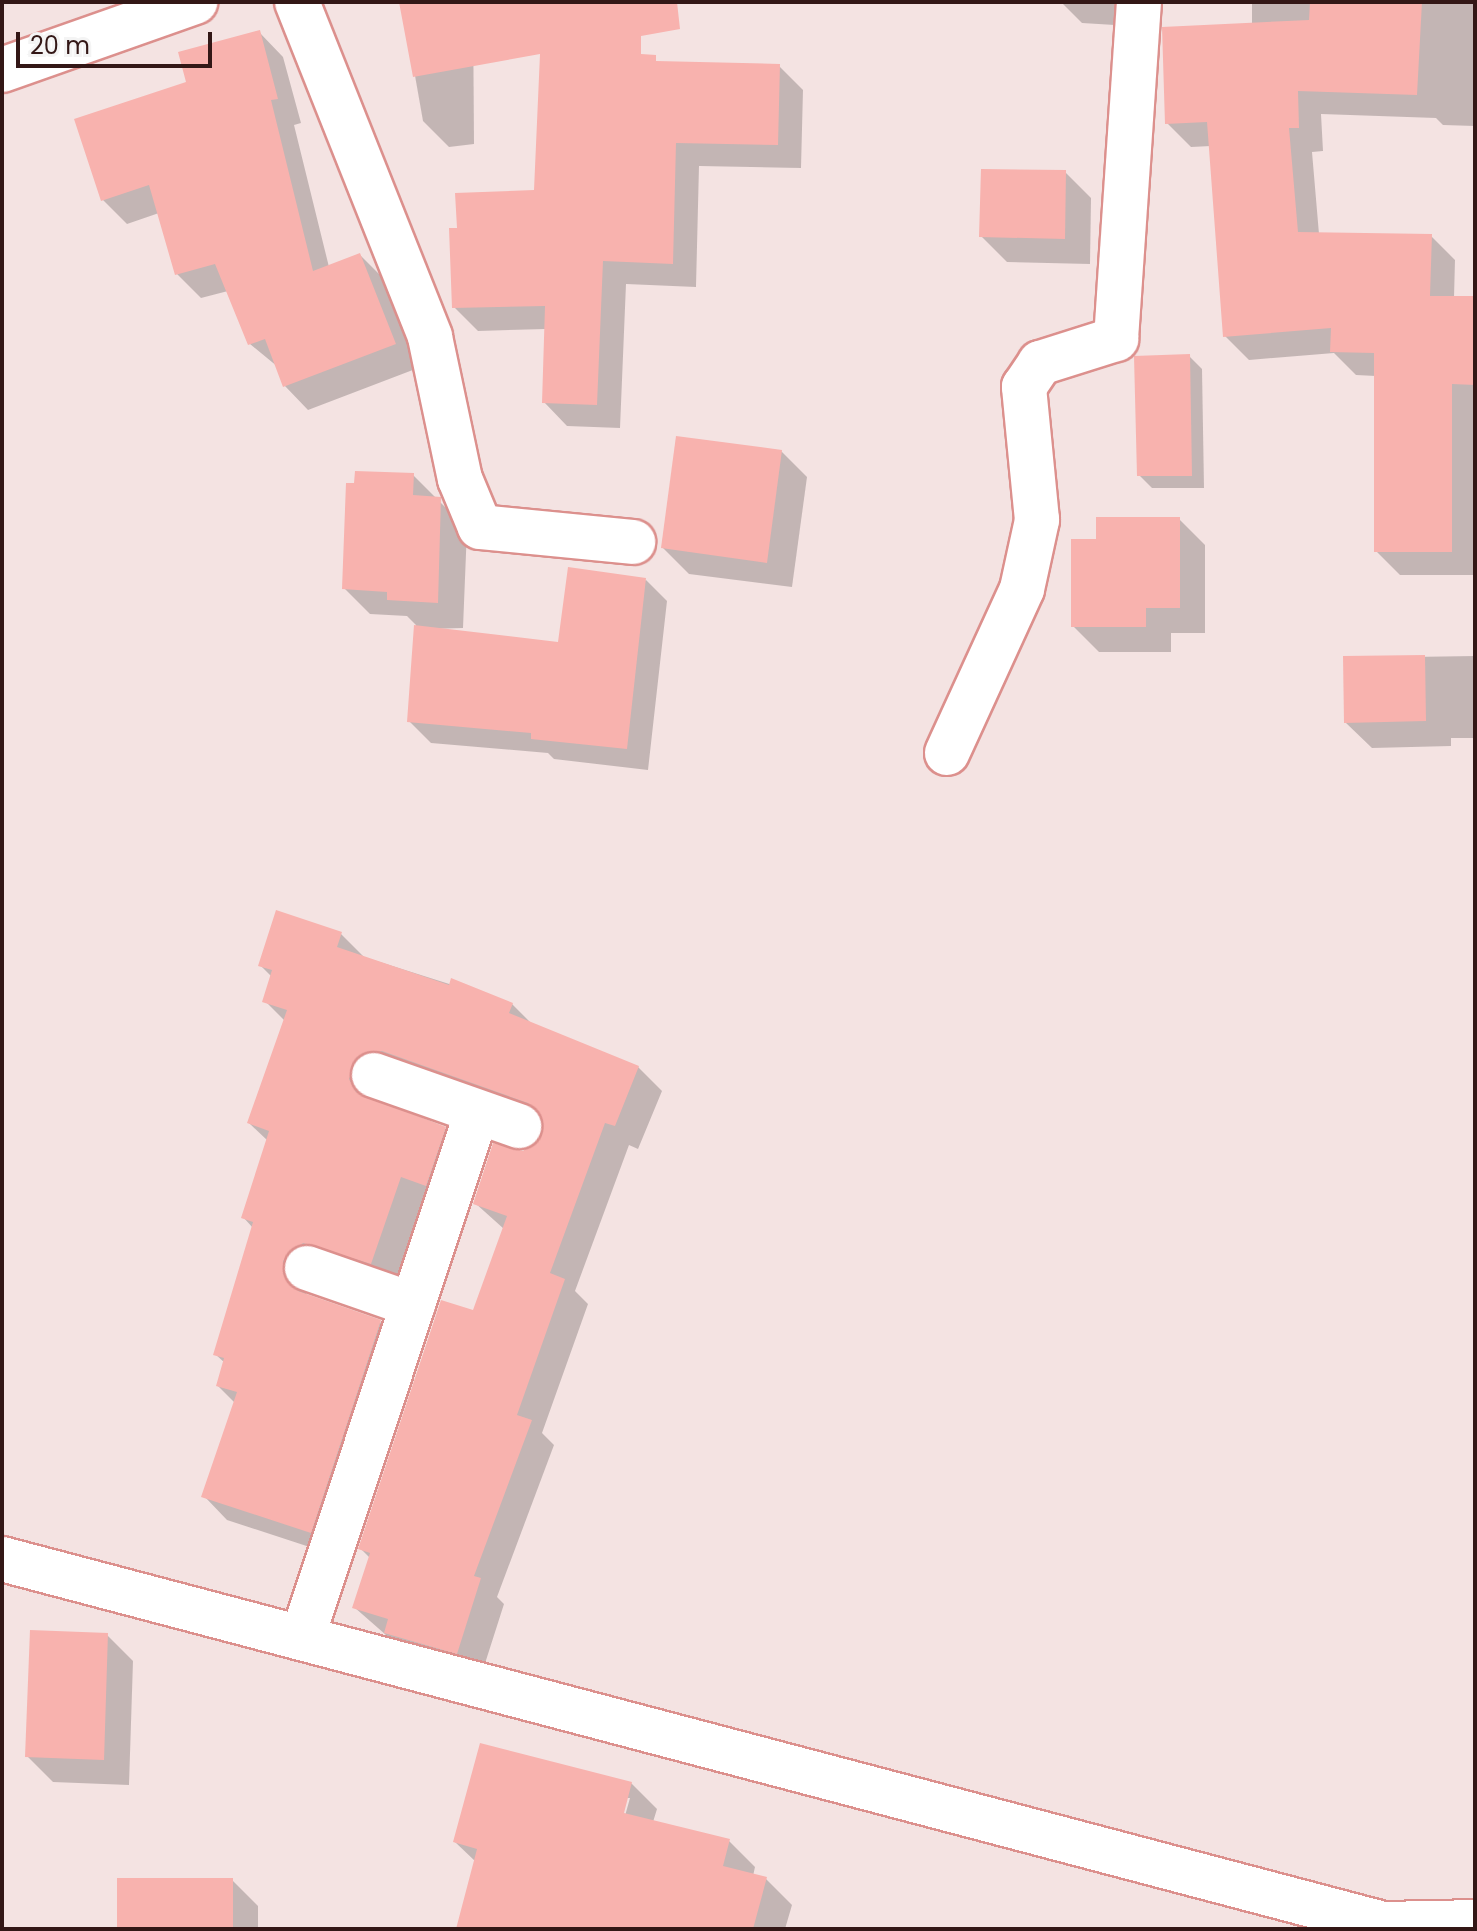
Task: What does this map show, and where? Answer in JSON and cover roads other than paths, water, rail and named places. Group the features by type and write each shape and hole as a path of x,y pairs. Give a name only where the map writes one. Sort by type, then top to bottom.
{"street":[{"path":"2,70 195,2"},
{"path":"297,2 430,337 460,479 480,527 633,542"},
{"path":"947,753 1022,589 1037,520 1024,387 1040,363 1116,339 1139,2"},
{"path":"374,1075 519,1126"},
{"path":"302,1638 477,1112"},
{"path":"307,1268 413,1305"},
{"path":"2,1559 1384,1926 1475,1922"}]}
